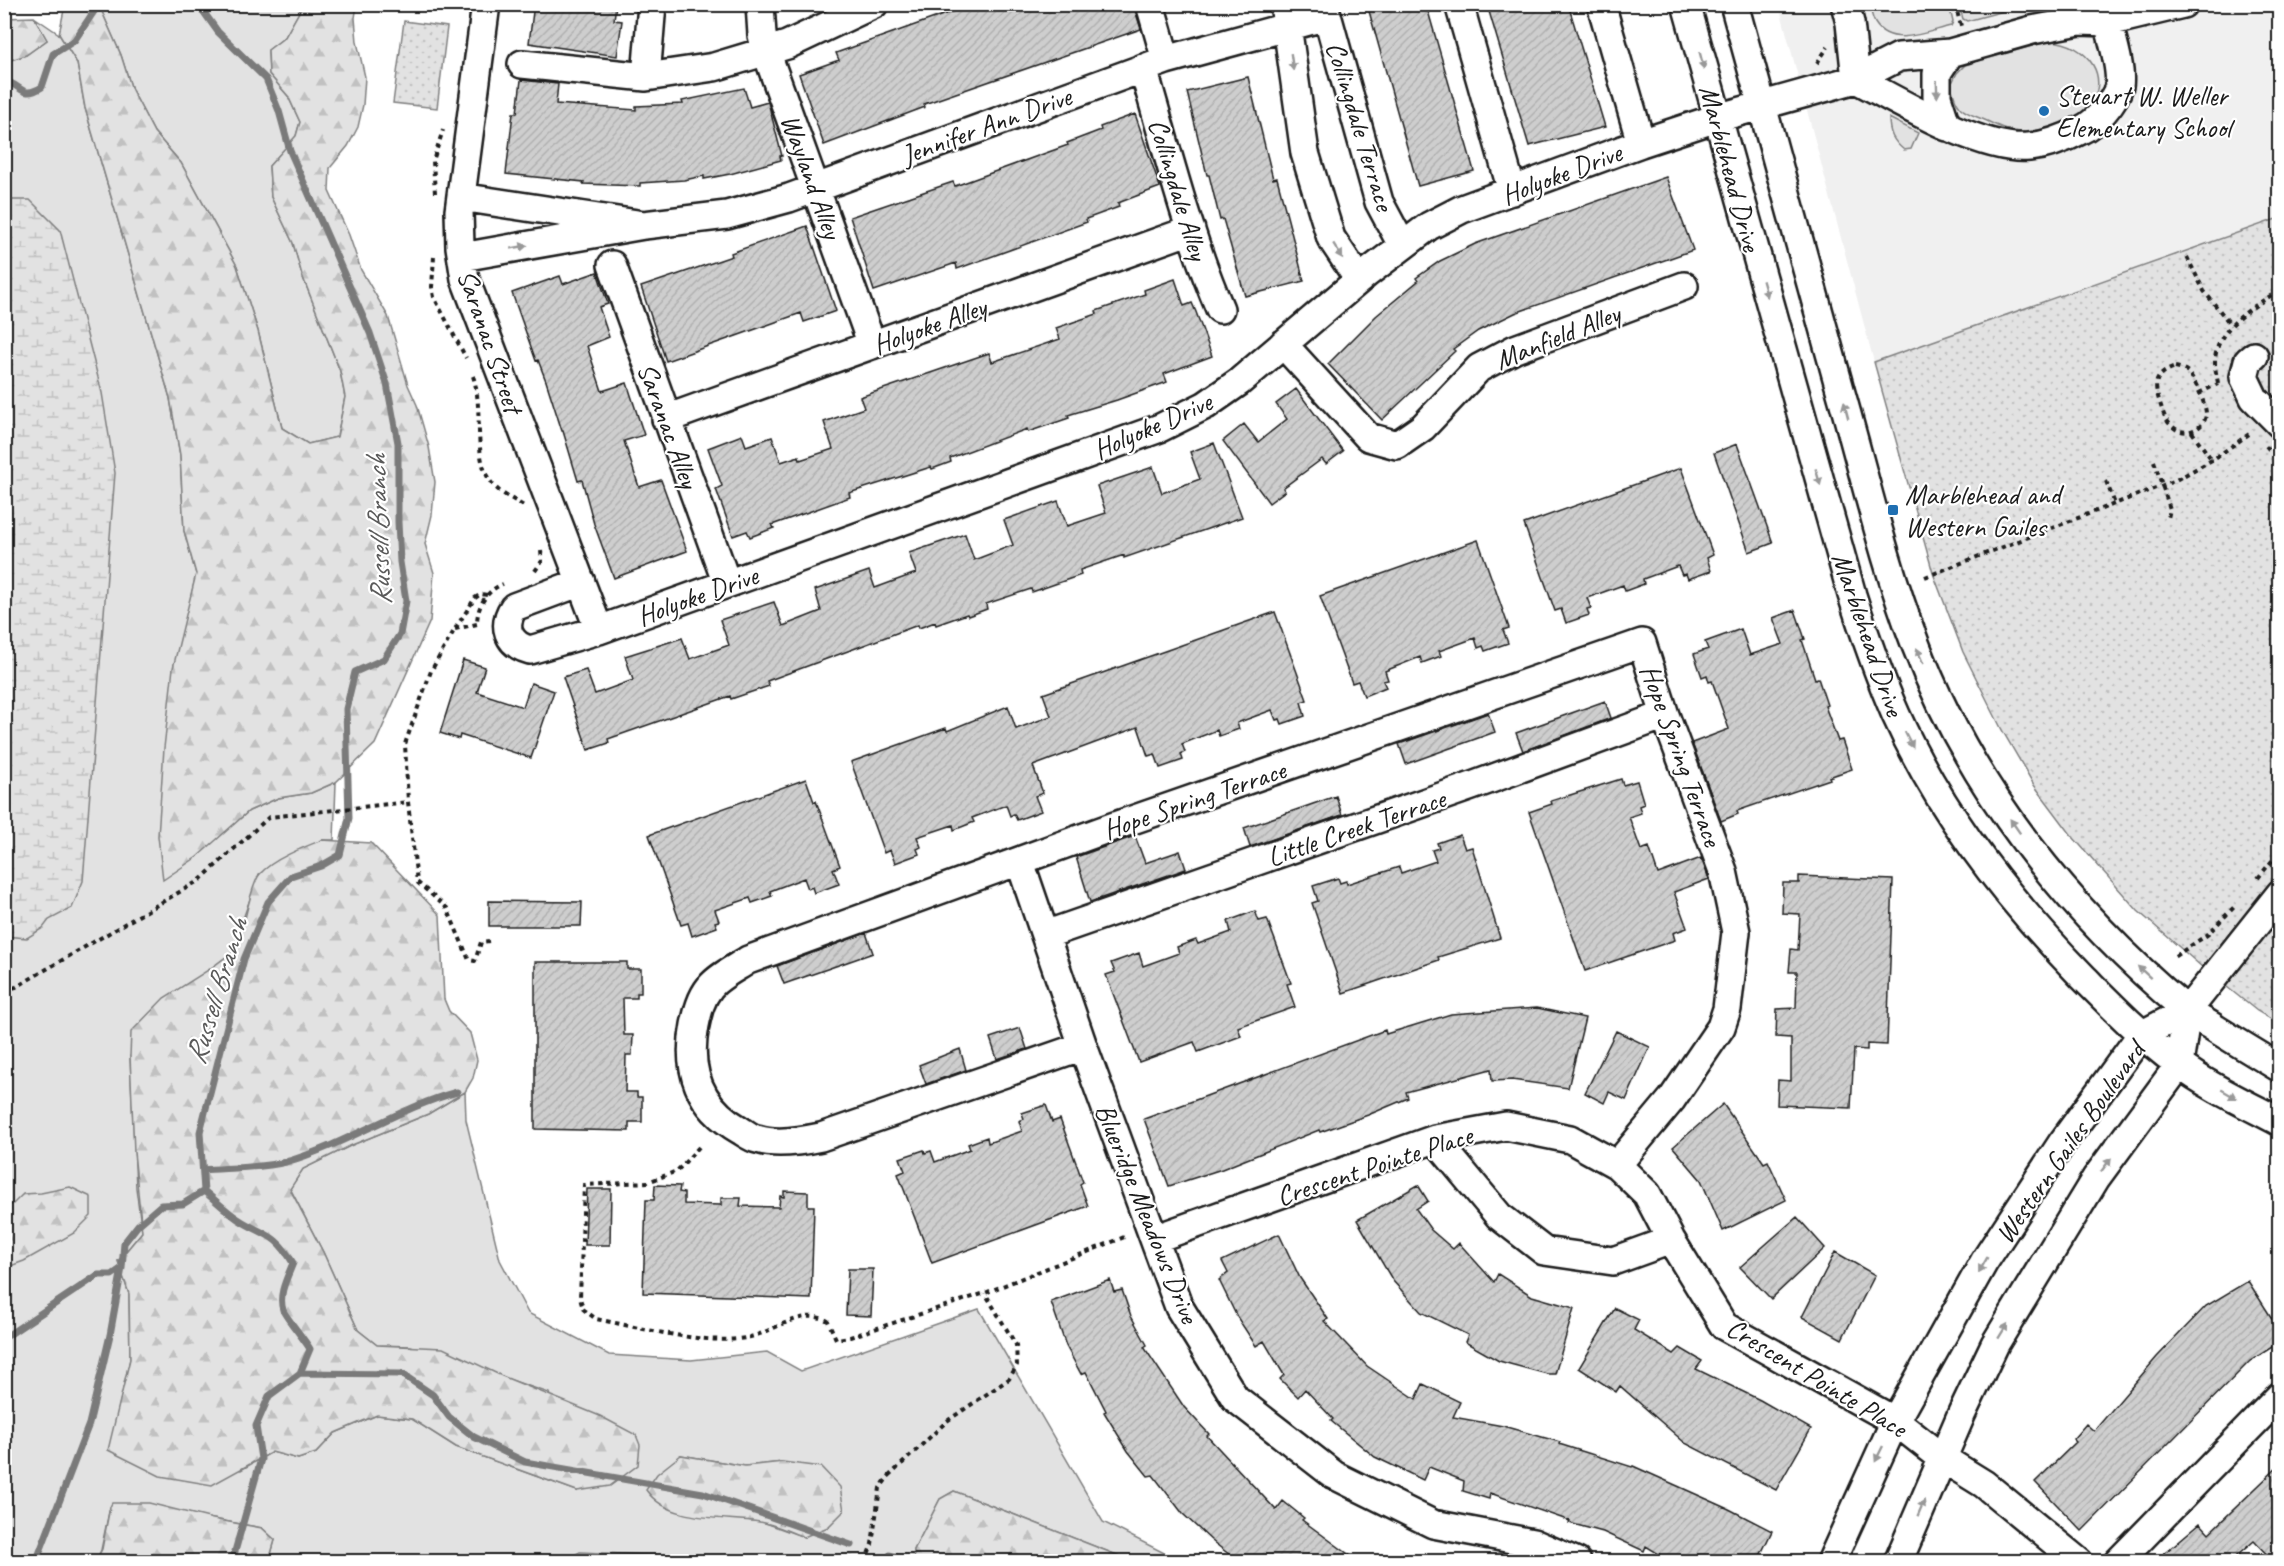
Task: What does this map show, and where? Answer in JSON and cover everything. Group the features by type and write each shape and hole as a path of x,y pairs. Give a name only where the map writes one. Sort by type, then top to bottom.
{"street":[{"name":"Saranac Street","path":"486,4 459,211 465,279 599,630"},
{"path":"646,77 652,4"},
{"name":"Wayland Alley","path":"760,4 762,35 766,51 872,345"},
{"path":"522,64 646,77 714,67 787,45 874,4"},
{"name":"Collingdale Alley","path":"1150,4 1155,64 1191,230 1205,275 1220,309"},
{"path":"1459,4 1512,191"},
{"path":"1601,4 1641,143"},
{"name":"Marblehead Drive","path":"1686,4 1852,595 1874,663 1921,765 1950,812 2004,890 2038,930 2141,1035 2179,1065 2280,1122"},
{"name":"Marblehead Drive","path":"1734,4 1887,561 1915,644 1961,742 1989,788 2040,862 2117,947 2187,1011 2280,1068"},
{"path":"1845,4 1850,22 1856,79 1947,127 1992,142 2027,148 2056,142 2088,127 2105,110 2119,86 2117,61 2108,22"},
{"path":"1947,127 1937,97 1937,73 1950,53 2032,30 2080,21 2108,22 2183,4"},
{"name":"Jennifer Ann Drive","path":"462,257 644,225 727,215 789,198 1286,15 1326,10"},
{"name":"Collingdale Terrace","path":"1326,10 1379,202 1402,245"},
{"name":"Collingdale Terrace","path":"1286,15 1305,153 1330,238 1359,280"},
{"name":"Holyoke Drive","path":"581,582 514,607 509,614 507,624 508,633 513,642 521,648 530,650 599,630 1160,428 1206,405 1239,382 1402,245 1429,226 1454,213 1641,143 1717,118 1856,79 1899,57 1950,53"},
{"name":"Jennifer Ann Drive","path":"461,197 644,225"},
{"name":"Holyoke Alley","path":"666,419 1191,230"},
{"name":"Saranac Alley","path":"612,265 666,419 728,584"},
{"name":"Manfield Alley","path":"1283,344 1368,437 1396,445 1423,427 1479,368 1515,349 1684,286"},
{"path":"2254,356 2248,361 2244,377 2254,398 2276,420"},
{"name":"Hope Spring Terrace","path":"1083,1046 821,1137 795,1142 757,1140 731,1125 709,1106 698,1085 693,1064 692,1041 699,1006 711,986 748,960 1112,827 1642,643 1665,715 1724,871 1736,932 1727,1009 1721,1027 1672,1099 1617,1165"},
{"name":"Little Creek Terrace","path":"1045,935 1492,779 1665,715"},
{"name":"Blueridge Meadows Drive","path":"1020,862 1083,1046 1179,1308 1234,1398 1334,1475 1432,1524 1533,1544 1577,1562"},
{"path":"2187,1011 2280,894"},
{"name":"Western Gailes Boulevard","path":"1831,1562 1895,1421 1984,1262 2062,1143 2141,1035 2187,1011"},
{"name":"Western Gailes Boulevard","path":"1898,1562 1942,1458 1995,1344 2096,1178 2179,1065 2187,1011"},
{"name":"Crescent Pointe Place","path":"1152,1233 1435,1139 1506,1126 1570,1139 1617,1165 1647,1194 1671,1240 1724,1326 1895,1421 1942,1458 1984,1484 2079,1562"},
{"path":"1435,1139 1499,1216 1544,1251 1613,1262 1671,1240"},
{"path":"2118,1562 2280,1396"}],"path":[{"path":"1955,4 1961,27 1972,24"},
{"path":"1809,65 1819,63 1829,46"},
{"path":"2187,257 2204,291 2231,325"},
{"path":"2175,367 2182,368 2194,380 2206,415 2198,429 2192,432 2174,429 2167,420 2155,388 2157,379 2164,371 2175,367"},
{"path":"2199,393 2218,384"},
{"path":"1925,577 2198,470 2276,420"},
{"path":"2192,432 2212,460"},
{"path":"2154,461 2170,509 2168,518"},
{"path":"2106,481 2115,504"},
{"path":"487,595 481,594 475,598 431,671 405,744 408,802 417,882 447,908 469,960 475,961 481,942 489,941"},
{"path":"4,990 16,987 200,880 269,817 408,802"},
{"path":"2250,887 2280,851"},
{"path":"2175,956 2220,924 2243,896"},
{"path":"699,1147 677,1171 648,1182 584,1185 580,1298 583,1309 596,1318 704,1339 749,1338 808,1315 828,1321 836,1339 850,1337 985,1293 1152,1233"},
{"path":"865,1562 872,1544 880,1488 888,1477 946,1421 1009,1378 1017,1365 1016,1345 985,1293"}],"shaded area":[{"name":"Steuart W. Weller Elementary School","path":"1779,5 2279,5 2279,218 1874,362"}],"green space":[{"path":"1959,4 2026,5 1967,21 1963,19"},
{"path":"65,5 99,5 121,55 132,90 154,132 181,163 237,266 258,331 282,428 308,444 337,437 345,397 340,371 302,275 293,243 271,197 269,166 296,136 300,122 288,96 269,74 268,50 285,37 303,5 357,5 355,18 357,42 365,77 363,105 358,127 348,146 330,168 329,191 349,235 361,270 388,316 429,447 435,482 432,515 425,544 434,573 430,621 375,744 336,782 311,793 278,798 249,811 197,857 163,880 158,836 164,748 173,668 196,574 184,531 180,455 170,398 85,108 77,63 59,34"},
{"path":"99,5 303,5 285,37 268,50 269,74 288,96 300,122 296,136 269,166 271,197 293,243 302,275 340,371 345,397 337,437 308,444 282,428 258,331 237,266 181,163 154,132 132,90 121,55"},
{"path":"1869,5 1899,5 1900,9 1917,5 1930,5 1932,8 1949,5 1953,22 1951,26 1900,37 1882,31 1873,19"},
{"path":"34,17 59,34 77,63 85,108 170,398 180,455 184,531 196,574 190,601 226,830 249,811 278,798 311,793 336,782 334,840 322,840 259,874 244,916 239,947 210,969 130,1056 136,1188 142,1232 118,1261 129,1294 130,1359 109,1450 241,1470 272,1452 298,1459 316,1453 335,1433 377,1415 412,1419 456,1447 577,1491 549,1393 411,1346 377,1345 358,1330 323,1252 290,1188 303,1169 352,1145 428,1114 465,1092 466,1120 500,1260 528,1313 609,1355 691,1360 767,1352 801,1371 979,1309 1103,1522 1180,1561 1132,1561 954,1491 940,1499 914,1550 914,1561 860,1561 852,1557 819,1555 805,1561 683,1562 667,1556 580,1552 561,1562 269,1561 275,1540 262,1528 213,1519 110,1507 101,1550 96,1561 5,1561 4,62 26,55 47,40","holes":["681,1455 745,1466 783,1462 804,1537 763,1522 730,1518"]},
{"path":"34,17 47,40 26,55 5,62 5,18"},
{"path":"404,21 447,27 437,108 393,103"},
{"path":"2050,41 2076,48 2093,65 2097,75 2098,87 2094,99 2079,117 2041,131 2022,132 1996,125 1959,106 1951,85 1957,73 1965,65"},
{"path":"1889,118 1918,133 1911,149 1904,150 1894,140"},
{"path":"4,200 30,200 60,230 102,393 115,473 83,881 72,908 49,920 43,928 27,938 4,936 4,536 7,526 4,513"},
{"path":"2279,218 2279,1024 2257,1011 2202,967 2138,911 2073,837 2034,785 2002,730 1963,652 1933,573 1874,362"},
{"path":"322,840 371,843 440,915 444,999 449,1011 470,1033 477,1060 473,1078 465,1092 428,1114 352,1145 303,1169 290,1189 323,1252 358,1330 377,1345 443,1348 502,1376 600,1416 636,1435 640,1445 638,1465 610,1486 577,1491 456,1447 412,1419 377,1415 335,1433 316,1453 298,1459 272,1452 212,1485 160,1476 108,1450 130,1359 129,1294 118,1261 142,1232 134,1152 131,1032 164,998 210,969 239,947 250,898 260,874 281,858"},
{"path":"70,1187 91,1197 91,1216 74,1233 24,1261 5,1268 5,1208 23,1194"},
{"path":"681,1455 745,1466 783,1462 821,1467 840,1487 844,1511 828,1527 804,1537 766,1523 683,1513 656,1501 646,1490 657,1474"},
{"path":"954,1491 1132,1561 914,1561 914,1550 940,1499"},
{"path":"112,1503 149,1503 262,1528 275,1540 269,1561 96,1561 102,1549"}],"building":[{"path":"534,4 616,4 614,20 622,21 617,56 529,43"},
{"path":"974,4 1133,4 1141,29 924,104 925,107 824,145 799,74 839,60 836,53"},
{"path":"1367,4 1426,4 1474,171 1418,186"},
{"path":"1498,4 1568,4 1605,127 1529,146 1488,8"},
{"path":"1248,77 1273,179 1277,178 1304,281 1245,296 1223,219 1220,220 1209,175 1207,175 1187,92"},
{"path":"521,80 558,84 556,104 636,110 636,106 683,104 682,101 744,88 750,107 768,102 782,156 780,156 781,160 704,179 704,176 684,180 640,183 640,186 583,184 584,182 506,174 513,113 517,113"},
{"path":"1135,114 1160,187 1118,203 1119,207 1086,219 1087,222 957,269 956,263 874,291 850,217 953,182 955,186 1068,145 1067,143 1101,130 1100,127"},
{"path":"1666,177 1693,250 1515,313 1478,331 1453,349 1455,351 1382,420 1328,364 1376,316 1418,281 1416,278 1440,261 1475,244"},
{"path":"807,226 836,311 804,322 801,313 666,361 641,287 732,256 731,253"},
{"path":"597,272 608,304 599,307 609,337 587,346 602,391 627,383 644,435 624,441 639,487 661,480 687,551 614,578 594,524 582,480 578,481 546,381 538,360 536,361 512,293 560,276 563,284"},
{"path":"1175,279 1184,306 1192,303 1212,356 1164,374 1167,382 1068,415 1069,418 1028,432 1027,429 950,458 951,462 932,469 931,467 849,493 850,497 772,525 774,528 750,537 747,531 733,536 716,489 722,486 708,448 742,435 746,446 772,437 781,462 799,456 800,460 833,449 824,422 864,408 860,397 989,353 992,362 1060,339 1056,328 1097,314 1096,311 1145,294 1144,290"},
{"path":"1296,389 1343,451 1326,464 1322,459 1283,488 1285,491 1269,503 1223,441 1244,424 1258,442 1287,419 1276,404"},
{"path":"1214,443 1242,517 1124,558 1124,555 1080,570 1081,575 1032,592 1031,589 986,604 987,609 968,616 967,614 936,625 935,622 919,628 918,625 767,681 769,686 731,699 730,696 608,739 609,743 588,750 563,677 586,670 595,694 633,680 625,656 682,638 690,659 729,645 720,620 774,602 783,626 821,611 815,590 869,571 875,588 916,573 909,553 965,534 974,560 1013,545 1004,520 1058,501 1067,526 1106,513 1097,486 1153,467 1162,493 1200,479 1190,452"},
{"path":"1737,444 1773,543 1749,552 1714,453"},
{"path":"1681,468 1713,555 1707,558 1711,571 1688,579 1686,574 1682,575 1678,566 1643,579 1644,584 1625,591 1623,585 1587,598 1591,608 1587,609 1589,615 1566,623 1561,609 1555,611 1524,524"},
{"path":"1478,540 1509,628 1503,630 1508,643 1485,651 1483,646 1478,648 1475,638 1439,651 1441,656 1422,663 1420,657 1385,671 1388,680 1383,681 1386,687 1364,696 1358,681 1352,683 1320,596"},
{"path":"1795,610 1815,679 1818,678 1827,705 1825,706 1838,741 1842,740 1852,769 1829,777 1830,779 1737,811 1738,814 1721,821 1692,743 1729,729 1712,681 1709,682 1707,675 1702,677 1694,654 1708,649 1705,642 1741,629 1750,655 1783,644 1773,618"},
{"path":"1275,612 1307,700 1301,702 1305,716 1282,724 1280,719 1276,720 1272,710 1237,723 1239,729 1219,736 1217,730 1182,744 1185,752 1181,754 1183,760 1160,768 1155,754 1148,756 1138,727 1033,766 1043,793 1035,796 1041,811 1017,820 1014,814 1010,816 1006,805 972,818 974,822 954,830 953,825 917,837 921,847 917,849 919,854 895,863 890,850 884,853 851,762 946,728 947,731 1008,706 1016,729 1051,716 1043,694"},
{"path":"463,660 485,667 477,692 523,707 531,683 554,691 531,758 460,735 459,739 440,733"},
{"path":"1605,701 1611,718 1523,751 1516,733"},
{"path":"1488,713 1495,732 1406,764 1399,744"},
{"path":"806,779 840,866 833,869 839,884 814,893 812,887 808,889 804,878 770,891 772,896 752,903 750,898 715,910 719,921 715,922 717,927 692,936 688,923 681,925 649,835"},
{"path":"1621,779 1623,785 1637,781 1644,804 1639,806 1641,813 1629,817 1641,850 1649,847 1658,874 1701,858 1709,879 1674,892 1687,928 1673,933 1675,940 1585,971 1529,812 1552,804 1551,801"},
{"path":"1336,796 1342,815 1250,847 1244,828"},
{"path":"1460,835 1465,849 1472,847 1500,938 1438,957 1439,960 1343,993 1312,903 1318,901 1313,886 1338,878 1340,883 1346,881 1347,884 1399,867 1401,873 1436,861 1432,850 1439,848 1437,843"},
{"path":"1135,836 1145,863 1180,851 1186,869 1090,902 1076,857"},
{"path":"1799,876 1893,880 1887,1045 1867,1044 1867,1050 1854,1049 1851,1108 1777,1105 1778,1080 1791,1081 1791,1038 1776,1037 1777,1009 1796,1008 1797,972 1789,972 1791,949 1798,950 1800,914 1782,913 1783,883 1799,883"},
{"path":"489,901 582,902 581,926 489,926"},
{"path":"1255,911 1259,921 1267,919 1291,983 1287,984 1295,1007 1238,1027 1241,1036 1198,1052 1194,1042 1139,1062 1106,975 1115,972 1111,963 1139,953 1143,966 1179,953 1177,947 1196,940 1198,944 1231,932 1228,921"},
{"path":"866,933 873,953 784,984 777,966"},
{"path":"535,962 627,962 627,969 641,969 641,993 637,993 637,998 623,998 624,1035 633,1035 632,1055 626,1055 625,1092 637,1092 637,1097 642,1097 642,1122 629,1122 629,1131 535,1129"},
{"path":"1537,1008 1585,1018 1568,1088 1512,1080 1492,1081 1491,1069 1406,1092 1408,1098 1368,1115 1320,1132 1319,1130 1222,1169 1169,1186 1144,1119 1385,1030 1386,1034 1451,1014"},
{"path":"1020,1028 1027,1049 997,1059 990,1038"},
{"path":"1616,1031 1650,1047 1626,1100 1609,1092 1604,1103 1585,1093"},
{"path":"960,1049 966,1070 926,1084 919,1065"},
{"path":"1723,1104 1764,1163 1768,1161 1786,1200 1723,1231 1701,1180 1673,1147"},
{"path":"1046,1105 1052,1122 1060,1119 1083,1182 1080,1184 1088,1206 932,1263 898,1174 905,1171 900,1158 924,1150 925,1153 931,1151 935,1162 970,1149 968,1144 987,1137 988,1143 1022,1131 1019,1121 1024,1119 1022,1113"},
{"path":"655,1185 680,1186 679,1192 684,1193 684,1204 721,1205 721,1198 741,1198 740,1206 779,1207 780,1196 784,1197 784,1191 808,1192 808,1206 814,1206 811,1299 643,1293 646,1200 654,1200"},
{"path":"1418,1185 1428,1201 1416,1209 1431,1230 1453,1249 1459,1243 1494,1282 1498,1274 1532,1296 1574,1308 1555,1374 1547,1374 1499,1361 1465,1342 1468,1335 1421,1312 1393,1281 1357,1220"},
{"path":"587,1189 611,1189 610,1245 585,1245"},
{"path":"1797,1217 1825,1248 1771,1299 1740,1267"},
{"path":"1279,1234 1300,1278 1328,1319 1324,1321 1367,1366 1416,1399 1423,1384 1460,1402 1453,1417 1503,1426 1633,1466 1729,1509 1772,1531 1757,1562 1672,1562 1646,1546 1644,1551 1603,1532 1569,1523 1570,1521 1490,1493 1489,1499 1463,1491 1464,1481 1429,1467 1423,1480 1375,1457 1331,1421 1333,1419 1305,1389 1298,1397 1280,1379 1284,1375 1264,1341 1256,1346 1237,1317 1219,1280 1228,1273 1222,1261"},
{"path":"1835,1252 1875,1275 1842,1339 1802,1317"},
{"path":"848,1269 873,1269 871,1316 846,1315"},
{"path":"1110,1280 1114,1292 1122,1290 1131,1316 1147,1345 1144,1347 1184,1407 1209,1434 1207,1436 1276,1510 1283,1501 1304,1518 1302,1520 1359,1562 1239,1562 1183,1514 1153,1475 1148,1476 1128,1451 1104,1412 1106,1411 1086,1372 1081,1374 1066,1346 1051,1302"},
{"path":"2248,1281 2280,1331 2280,1342 2250,1361 2082,1531 2035,1482 2076,1442 2073,1439 2086,1424 2094,1431 2157,1357 2206,1306"},
{"path":"1615,1308 1639,1320 1634,1330 1674,1354 1680,1348 1702,1361 1696,1369 1760,1400 1811,1429 1776,1490 1685,1443 1620,1386 1616,1392 1579,1368"},
{"path":"2280,1465 2280,1562 2274,1562 2254,1541 2230,1562 2154,1562 2200,1523 2209,1533"}],"waterway":[{"path":"4,81 25,92 35,91 42,87 53,54 74,41 99,4"},
{"name":"Russell Branch","path":"198,4 218,32 266,79 279,111 290,151 370,333 387,384 398,443 400,562 406,601 400,634 384,659 355,672 346,709 349,818 340,855 321,866 291,876 268,902 244,959 200,1132 204,1191 238,1219 275,1240 293,1263 284,1286 282,1304 284,1313 310,1349 300,1373 269,1396 256,1426 261,1459 232,1562"},
{"path":"203,1170 256,1167 286,1162 329,1146 414,1107 457,1092"},
{"path":"4,1338 98,1275 112,1275 122,1268 124,1243 138,1225 161,1205 183,1204 204,1191"},
{"path":"36,1562 89,1424 110,1335 122,1268"},
{"path":"300,1373 402,1374 433,1395 449,1417 474,1437 525,1462 703,1493 851,1545"},
{"path":"890,1555 912,1562"}],"place":[{"name":"Steuart W. Weller Elementary School","path":"2044,111"},
{"name":"Marblehead and Western Gailes","path":"1893,510"}]}
